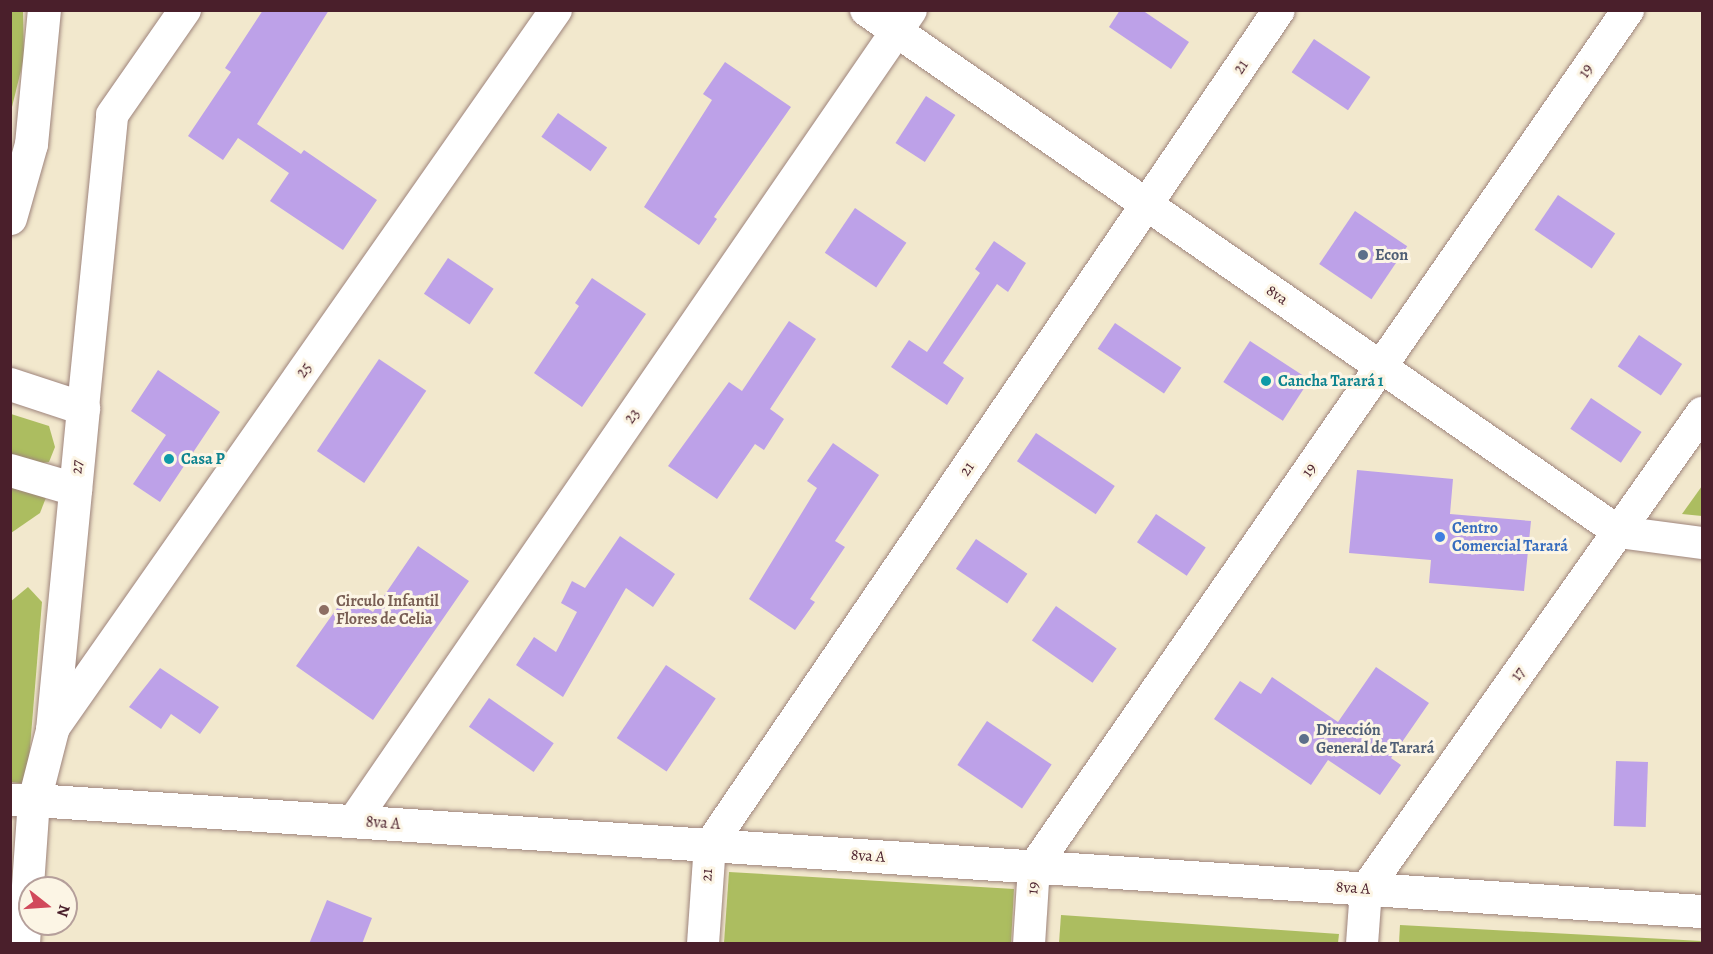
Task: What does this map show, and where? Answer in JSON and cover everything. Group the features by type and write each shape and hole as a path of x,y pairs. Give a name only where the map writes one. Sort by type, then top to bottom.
{"main road":[{"path":"10,218 31,144 44,10"},
{"path":"10,172 31,144"},
{"path":"10,384 83,408"},
{"name":"27","path":"22,800 52,730 83,408"},
{"path":"10,470 75,489"},
{"name":"8va A","path":"22,800 1702,911"}],"street":[{"name":"27","path":"83,408 112,115 185,10"},
{"name":"25","path":"52,730 556,10"},
{"name":"8va","path":"866,10 904,21 1147,205 1619,532 1702,543"},
{"name":"21","path":"703,944 710,845 1279,10"},
{"name":"19","path":"1029,944 1034,867 1628,10"},
{"name":"23","path":"353,822 904,21"},
{"name":"17","path":"1366,889 1702,413"},
{"name":"27","path":"22,800 24,944"},
{"path":"1362,944 1366,889"}],"green space":[{"path":"11,11 23,11 24,58 11,111"},
{"path":"11,414 49,426 55,447 49,462 35,464 11,458"},
{"path":"10,478 47,495 40,513 11,533"},
{"path":"1702,486 1702,516 1682,514"},
{"path":"28,587 42,602 27,784 11,782 10,602"},
{"path":"729,872 1014,889 1011,943 724,943"},
{"path":"1061,915 1339,934 1338,943 1059,943"},
{"path":"1400,925 1702,941 1702,943 1399,943"}],"building":[{"path":"263,10 329,10 257,124 301,154 304,150 377,200 343,250 270,201 289,173 238,138 223,160 188,136 231,72 225,68"},
{"path":"1120,10 1142,10 1189,42 1171,69 1109,27"},
{"path":"1314,39 1370,77 1348,110 1292,72"},
{"path":"725,62 791,107 714,217 717,219 699,245 644,207 712,100 703,94"},
{"path":"926,96 955,115 925,162 896,143"},
{"path":"558,113 607,147 591,171 541,137"},
{"path":"1558,195 1615,234 1592,268 1535,230"},
{"path":"855,208 906,243 876,287 825,253"},
{"name":"Econ","path":"1355,211 1407,246 1371,299 1319,264"},
{"path":"994,241 1026,263 1008,292 997,284 943,363 964,378 947,405 891,367 909,340 927,352 980,273 975,269"},
{"path":"448,258 494,289 470,324 424,294"},
{"path":"592,278 646,314 582,407 534,373 579,306 575,303"},
{"path":"789,321 816,339 770,409 784,419 764,450 755,444 717,499 668,466 729,382 742,391"},
{"path":"1115,323 1181,368 1164,393 1098,349"},
{"path":"1639,335 1682,364 1661,396 1618,367"},
{"name":"Cancha Tarará 1","path":"1250,341 1310,380 1283,421 1223,382"},
{"path":"379,359 426,391 364,483 317,451"},
{"name":"Casa P","path":"158,370 220,412 160,502 133,484 166,435 131,411"},
{"path":"1591,398 1642,432 1621,463 1570,429"},
{"path":"1036,433 1115,486 1096,514 1017,461"},
{"path":"833,443 879,475 835,541 845,547 810,599 815,602 795,630 749,599 817,488 807,481"},
{"name":"Centro Comercial Tarará","path":"1357,470 1453,479 1450,514 1531,521 1524,591 1429,583 1431,560 1349,553"},
{"path":"1156,514 1206,548 1187,576 1137,542"},
{"path":"620,536 675,574 653,607 626,588 563,697 516,665 534,637 556,652 577,612 561,603 572,581 585,588"},
{"path":"976,539 1027,574 1007,604 956,569"},
{"path":"418,546 469,581 373,720 296,666 347,594 373,612"},
{"path":"1056,606 1117,648 1093,683 1032,640"},
{"path":"666,665 716,699 667,772 617,738"},
{"name":"Dirección General de Tarará","path":"1376,667 1429,703 1391,758 1401,765 1380,795 1328,760 1311,785 1214,719 1240,681 1261,694 1272,677 1338,722"},
{"path":"160,668 219,707 200,734 171,714 161,729 129,707"},
{"path":"489,698 554,743 534,772 469,727"},
{"path":"987,721 1052,765 1022,809 957,765"},
{"path":"1616,761 1648,762 1646,827 1614,826"},
{"path":"327,900 372,918 362,944 309,944"}],"place":[{"name":"Econ","path":"1363,255"},
{"name":"Cancha Tarará 1","path":"1266,381"},
{"name":"Casa P","path":"169,459"},
{"name":"Centro Comercial Tarará","path":"1440,537"},
{"name":"Circulo Infantil Flores de Celia","path":"324,610"},
{"name":"Dirección General de Tarará","path":"1304,739"}]}
